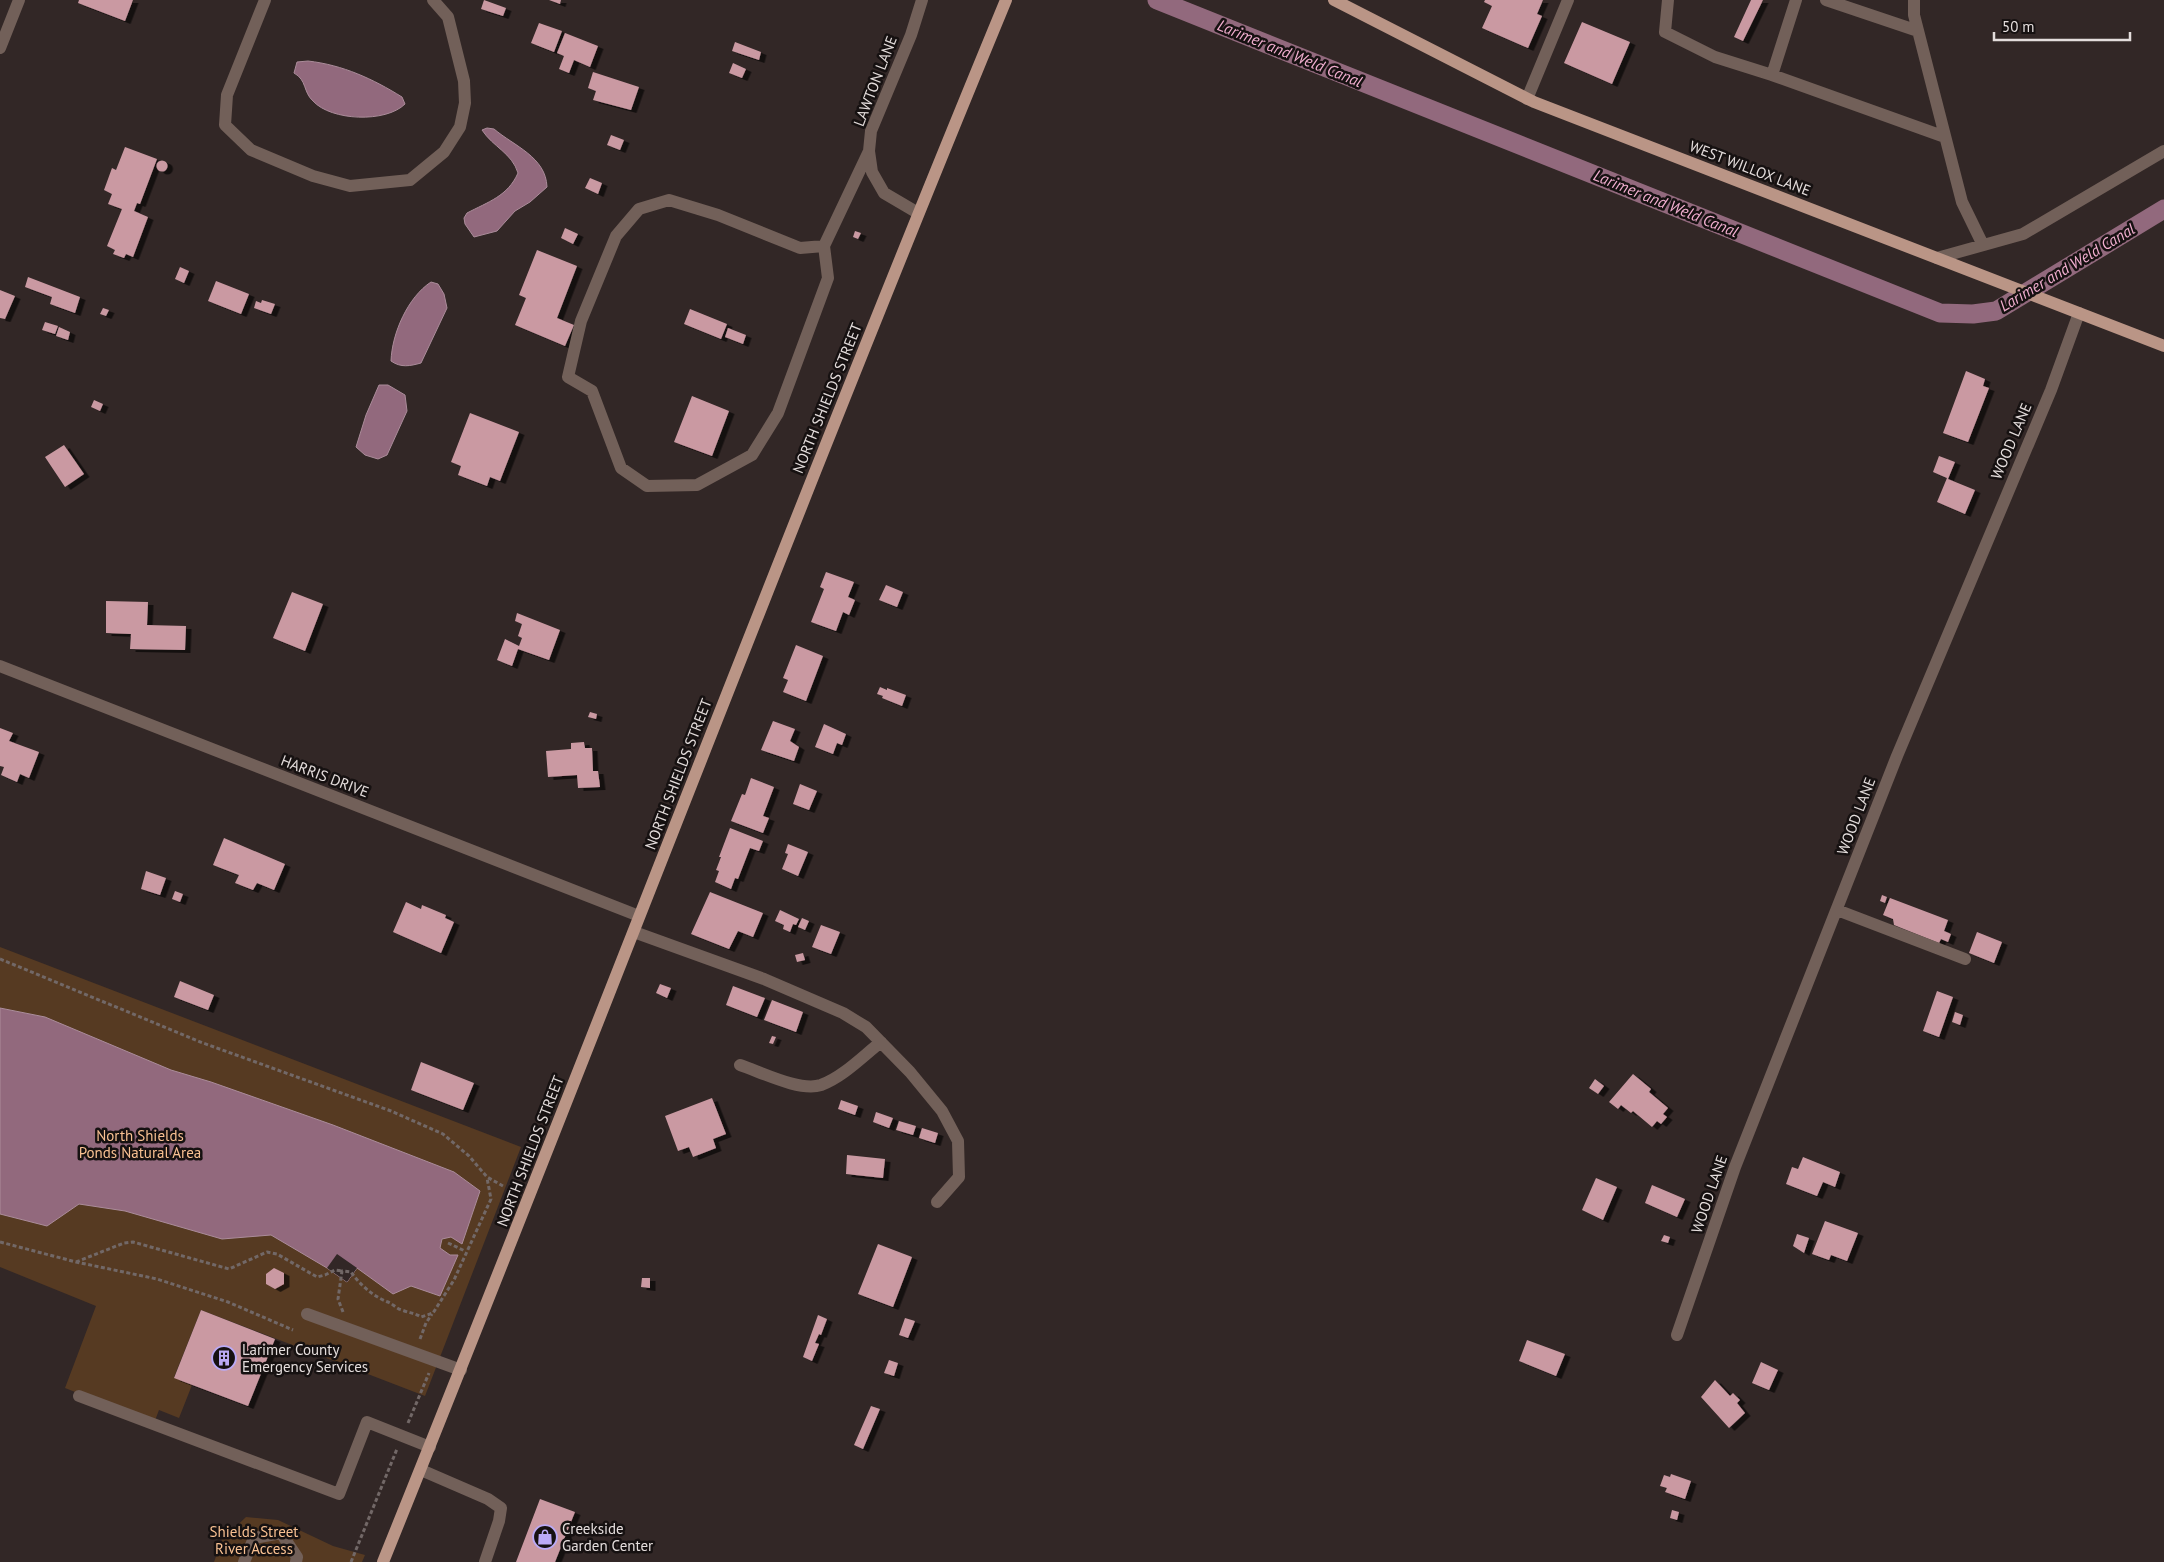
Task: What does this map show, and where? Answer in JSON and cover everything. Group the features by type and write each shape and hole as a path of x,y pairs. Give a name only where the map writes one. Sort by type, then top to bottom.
{"main road":[{"name":"NORTH SHIELDS STREET","path":"383,1562 461,1370 918,213 1006,0"},
{"name":"WEST WILLOX LANE","path":"1334,0 1527,99 2164,346"}],"street":[{"path":"0,48 19,0"},
{"path":"265,0 227,95 225,126 252,150 313,176 350,186 410,180 444,152 460,127 465,103 462,74 448,17 433,0"},
{"name":"LAWTON LANE","path":"918,213 884,193 872,172 869,152 871,131 911,35 922,0"},
{"path":"1527,99 1568,0"},
{"path":"1668,0 1665,32 1715,57 1772,75 1945,138"},
{"path":"1772,75 1796,0"},
{"path":"1826,0 1918,31"},
{"path":"1914,0 1914,15 1962,202 1983,245"},
{"path":"1937,258 2022,234 2164,151"},
{"path":"824,246 800,248 718,215 669,200 639,209 616,236 581,321 568,377 592,391 621,468 646,486 697,485 752,455 778,413 828,278 824,246 869,152"},
{"name":"WOOD LANE","path":"1677,1335 1736,1166 1836,910 1901,746 2050,390 2079,313"},
{"name":"HARRIS DRIVE","path":"0,666 640,916"},
{"path":"1836,910 1965,959"},
{"path":"634,932 764,979 843,1013 866,1026 910,1072 942,1112 958,1141 959,1177 937,1202"},
{"path":"740,1065 795,1084 821,1085 841,1073 881,1042"},
{"path":"307,1314 461,1370"},
{"path":"79,1396 339,1494 367,1422 430,1447"},
{"path":"421,1470 488,1499 500,1508 499,1520 485,1562"},
{"path":"244,1562 254,1538 281,1533 297,1557 296,1562"}],"path":[{"path":"0,959 203,1043 408,1118 443,1134 469,1156 487,1177 503,1186"},
{"path":"76,1262 124,1243 133,1242 229,1268 267,1252 277,1254 317,1276 325,1275 335,1270 351,1272 358,1282 382,1301 389,1302 402,1310 413,1312 421,1317 433,1313 454,1280 465,1251 491,1199 487,1177"},
{"path":"0,1242 76,1262 157,1279 228,1302 293,1330"},
{"path":"448,1243 465,1251"},
{"path":"342,1271 338,1287 338,1299 343,1312 349,1317"}],"green space":[{"name":"North Shields Ponds Natural Area","path":"0,947 521,1147 425,1396 201,1310 174,1377 192,1385 179,1418 159,1410 154,1423 65,1388 96,1306 0,1267"},
{"name":"Shields Street River Access","path":"246,1517 278,1520 333,1546 365,1555 362,1562 214,1562 222,1540"}],"shaded area":[{"path":"308,61 345,69 369,79 402,97 405,104 396,110 372,117 345,116 332,113 321,108 310,98 301,79 294,73 297,62"},
{"path":"487,128 494,129 528,153 541,168 547,187 530,202 515,211 497,231 474,237 465,224 464,218 467,213 497,198 509,187 518,173 507,155 482,130"},
{"path":"431,282 438,284 444,294 447,308 421,363 406,366 398,365 391,361 394,339 398,328 408,306"},
{"path":"379,385 388,385 405,395 407,411 387,455 378,459 365,455 356,447 366,415"},
{"path":"0,1008 45,1017 171,1070 333,1125 454,1172 480,1191 462,1244 451,1237 442,1239 440,1248 450,1255 458,1255 440,1296 411,1286 393,1294 357,1268 347,1282 271,1235 222,1239 125,1211 79,1204 47,1226 0,1214"}],"pier":[{"path":"337,1254 357,1268 347,1282 327,1268"}],"building":[{"path":"79,0 133,0 125,21 78,3"},
{"path":"484,0 506,8 503,16 481,9"},
{"path":"549,0 561,0 560,4"},
{"path":"1485,0 1543,0 1537,14 1542,16 1528,48 1482,28 1492,6 1484,2"},
{"path":"1751,0 1763,0 1743,41 1734,37"},
{"path":"1582,22 1630,42 1612,84 1564,63"},
{"path":"539,23 562,31 554,52 531,43"},
{"path":"565,33 598,46 590,67 574,60 569,73 559,69 564,56 557,53"},
{"path":"735,42 761,52 759,60 732,51"},
{"path":"733,63 746,69 742,78 729,73"},
{"path":"593,72 639,87 631,110 593,100 596,91 588,88"},
{"path":"611,135 624,140 620,150 607,145"},
{"path":"125,147 157,159 140,204 137,203 134,211 148,217 133,257 126,254 124,258 113,254 115,250 107,246 122,209 108,204 112,194 104,190 112,168 116,170"},
{"path":"160,161 164,161 167,166 166,170 160,171 157,168 157,164"},
{"path":"590,178 602,183 598,194 585,188"},
{"path":"565,228 578,234 573,244 561,238"},
{"path":"855,231 861,233 858,239 853,237"},
{"path":"537,250 577,266 557,318 574,325 565,346 515,325 526,298 519,295"},
{"path":"180,267 189,271 184,283 175,279"},
{"path":"28,277 80,297 75,313 50,304 52,297 25,287"},
{"path":"216,281 249,294 241,314 208,301"},
{"path":"0,290 15,296 5,319 0,318"},
{"path":"262,300 275,304 271,314 254,308 256,301 261,303"},
{"path":"103,308 109,310 106,316 100,314"},
{"path":"690,309 727,324 721,339 684,324"},
{"path":"45,322 58,326 55,334 42,330"},
{"path":"59,327 70,332 68,340 56,336"},
{"path":"728,328 746,335 743,344 725,337"},
{"path":"1966,371 1985,379 1983,386 1989,388 1968,442 1943,433"},
{"path":"692,396 729,411 712,456 674,442"},
{"path":"94,400 103,404 100,411 91,407"},
{"path":"470,413 519,432 500,481 490,477 487,486 458,475 461,466 451,462"},
{"path":"64,445 84,474 65,487 45,457"},
{"path":"1939,456 1955,462 1948,479 1975,490 1965,514 1937,502 1947,478 1933,472"},
{"path":"826,572 854,582 848,597 855,600 849,615 843,612 836,631 811,622 824,589 820,587"},
{"path":"886,585 903,592 897,607 879,600"},
{"path":"292,592 323,604 305,651 273,638"},
{"path":"106,601 148,602 147,625 186,626 185,650 130,649 131,634 106,633"},
{"path":"517,613 560,630 549,660 518,649 512,666 497,660 505,639 519,646 522,638 518,636 522,624 515,621"},
{"path":"796,645 823,656 806,701 783,692 788,680 783,678"},
{"path":"880,687 906,695 902,706 877,694"},
{"path":"590,712 597,714 596,719 588,717"},
{"path":"773,721 795,729 790,741 799,747 794,761 761,750"},
{"path":"824,724 846,734 842,745 837,743 833,754 815,747"},
{"path":"0,728 13,733 9,741 39,752 29,778 20,774 17,782 1,775 4,767 0,766"},
{"path":"584,742 585,748 592,748 593,771 598,771 600,787 578,788 577,775 548,777 546,751 571,749 571,743"},
{"path":"751,778 774,787 763,816 769,818 763,833 731,821 742,794 745,795"},
{"path":"800,784 817,791 809,810 793,804"},
{"path":"730,828 763,841 759,851 750,848 738,879 735,878 731,889 715,882 719,871 716,870 721,857 719,857"},
{"path":"224,838 285,864 274,890 257,883 253,890 235,883 239,875 213,865"},
{"path":"788,844 808,852 798,876 782,869 788,854 785,853"},
{"path":"146,871 166,878 160,895 141,889"},
{"path":"175,891 183,894 180,902 172,899"},
{"path":"710,892 763,913 753,937 738,931 729,949 691,934"},
{"path":"1882,895 1887,897 1885,903 1880,901"},
{"path":"1890,898 1948,920 1944,931 1951,934 1948,942 1941,939 1939,943 1894,925 1893,919 1883,915"},
{"path":"406,902 421,909 422,905 446,915 445,918 454,922 441,953 393,932"},
{"path":"780,910 799,919 796,925 793,924 790,932 783,929 784,925 775,921"},
{"path":"802,918 809,921 805,930 798,927"},
{"path":"821,925 840,932 831,954 812,947"},
{"path":"1977,932 2002,942 1994,963 1969,953"},
{"path":"803,953 805,960 797,962 795,955"},
{"path":"180,981 214,995 208,1010 174,997"},
{"path":"660,984 671,988 667,998 656,993"},
{"path":"733,986 765,998 757,1017 726,1005"},
{"path":"1937,991 1953,997 1939,1037 1923,1031"},
{"path":"772,1000 803,1012 796,1032 764,1020"},
{"path":"1955,1012 1963,1015 1960,1025 1952,1022"},
{"path":"772,1036 776,1037 773,1044 769,1043"},
{"path":"421,1062 474,1083 463,1110 411,1090"},
{"path":"1633,1074 1651,1089 1649,1092 1668,1108 1663,1114 1667,1117 1661,1124 1657,1121 1652,1127 1633,1111 1631,1113 1621,1105 1618,1109 1609,1102"},
{"path":"1595,1079 1604,1086 1598,1094 1589,1088"},
{"path":"712,1098 726,1134 713,1139 716,1148 693,1157 689,1147 678,1151 665,1116"},
{"path":"841,1100 858,1106 855,1115 838,1109"},
{"path":"876,1112 893,1118 889,1128 873,1122"},
{"path":"899,1121 916,1126 913,1135 896,1130"},
{"path":"922,1128 938,1133 935,1143 919,1138"},
{"path":"847,1155 885,1159 883,1178 846,1174"},
{"path":"1803,1157 1840,1172 1835,1187 1823,1182 1817,1196 1786,1184 1792,1167 1798,1169"},
{"path":"1596,1178 1617,1187 1603,1220 1582,1210"},
{"path":"1652,1185 1685,1199 1677,1217 1645,1203"},
{"path":"1825,1221 1858,1233 1847,1261 1831,1255 1829,1260 1812,1254"},
{"path":"1797,1234 1809,1238 1804,1253 1793,1246"},
{"path":"1664,1235 1670,1237 1668,1243 1661,1241"},
{"path":"878,1244 912,1257 893,1307 858,1294"},
{"path":"274,1268 284,1273 284,1284 275,1289 266,1284 266,1274"},
{"path":"642,1278 650,1278 650,1288 641,1287"},
{"name":"Larimer County Emergency Services","path":"201,1310 275,1339 248,1406 174,1378"},
{"path":"818,1315 827,1319 821,1335 819,1334 815,1343 819,1344 812,1361 803,1357"},
{"path":"905,1318 915,1321 908,1338 899,1335"},
{"path":"1527,1340 1565,1354 1556,1376 1519,1361"},
{"path":"889,1360 898,1363 894,1376 884,1373"},
{"path":"1761,1362 1778,1370 1769,1390 1752,1383"},
{"path":"1715,1380 1730,1396 1733,1393 1740,1400 1737,1403 1745,1413 1729,1428 1701,1397"},
{"path":"871,1406 880,1409 863,1449 854,1445"},
{"path":"1671,1474 1691,1481 1685,1499 1665,1492 1667,1488 1660,1486 1664,1475 1670,1477"},
{"name":"Creekside Garden Center","path":"540,1499 575,1512 555,1562 516,1562"},
{"path":"1672,1510 1679,1512 1677,1520 1670,1518"}],"waterway":[{"name":"Larimer and Weld Canal","path":"1157,0 1940,313 1973,314 1996,311 2164,209"}],"place":[{"name":"Larimer County Emergency Services","path":"224,1358"},
{"name":"Creekside Garden Center","path":"545,1537"}]}
